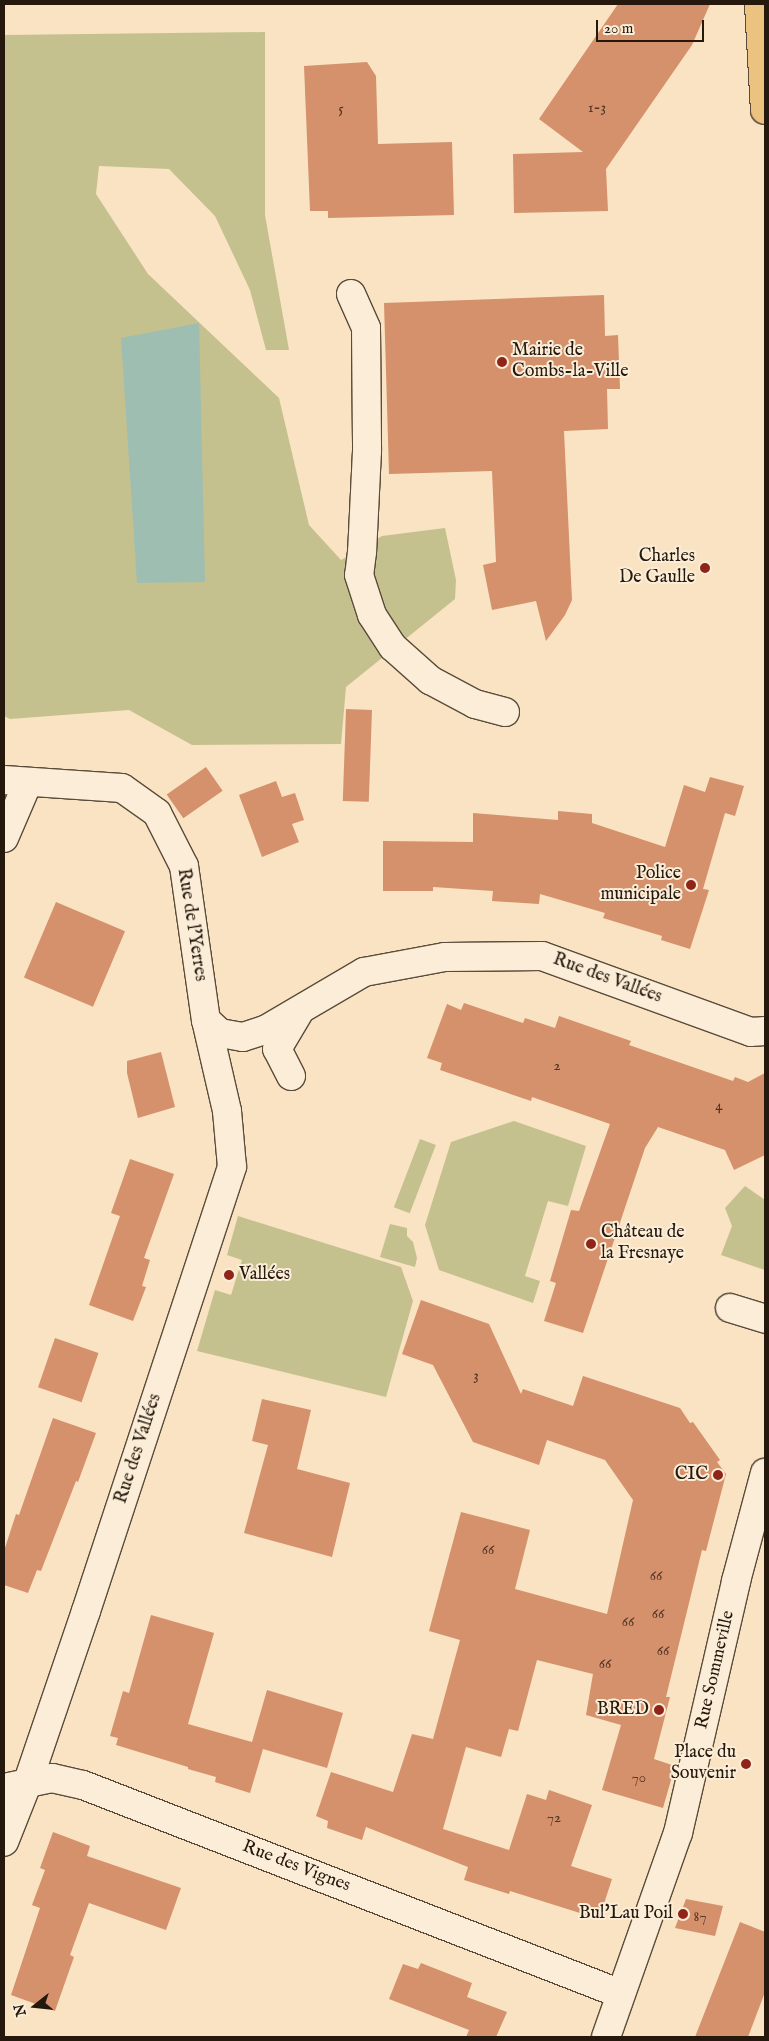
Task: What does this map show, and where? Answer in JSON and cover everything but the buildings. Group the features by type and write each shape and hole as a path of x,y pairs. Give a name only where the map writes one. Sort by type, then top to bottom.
{"main road":[{"path":"759,4 765,110"}],"street":[{"path":"351,294 366,328 367,451 362,552 359,575 372,615 393,647 430,680 475,704 505,712"},
{"path":"4,838 16,781"},
{"name":"Rue de l'Yerres","path":"16,781 122,788 157,813 184,866 206,1020 227,1111"},
{"name":"Rue des Vallées","path":"206,1020 220,1033 243,1037 264,1030 364,972 445,957 542,956 751,1032 765,1031"},
{"name":"Rue des Vallées","path":"291,1076 277,1049 303,1006"},
{"name":"Rue des Vallées","path":"15,1786 232,1167 227,1111"},
{"path":"730,1308 765,1319"},
{"name":"Rue Sommeville","path":"606,2037 678,1833 736,1581 765,1473"},
{"name":"Rue des Vignes","path":"15,1786 52,1778 83,1785 622,1994"},
{"path":"4,1842 15,1786"}],"shaded area":[{"path":"265,32 265,215 289,350 266,350 250,290 215,216 169,169 99,166 96,194 148,274 279,398 309,525 341,560 382,536 445,528 456,580 455,599 346,687 341,744 192,745 129,710 10,719 4,716 4,35"},
{"path":"199,323 205,582 137,583 121,338"},
{"path":"514,1121 586,1146 568,1206 548,1201 525,1276 540,1281 533,1303 439,1270 425,1225 451,1142"},
{"path":"420,1139 436,1145 410,1213 394,1207"},
{"path":"745,1186 765,1200 765,1270 721,1255 732,1226 725,1208"},
{"path":"238,1216 401,1267 413,1301 386,1397 197,1351 215,1290 231,1295 242,1260 227,1255"},
{"path":"390,1224 407,1228 407,1236 413,1242 417,1258 415,1267 380,1257"}],"place":[{"name":"Mairie de Combs-la-Ville","path":"502,362"},
{"name":"Charles De Gaulle","path":"705,568"},
{"name":"Police municipale","path":"691,885"},
{"name":"Château de la Fresnaye","path":"591,1244"},
{"name":"Vallées","path":"229,1275"},
{"name":"CIC","path":"718,1475"},
{"name":"BRED","path":"659,1710"},
{"name":"Place du Souvenir","path":"746,1764"},
{"name":"Bul'Lau Poil","path":"683,1914"}]}
